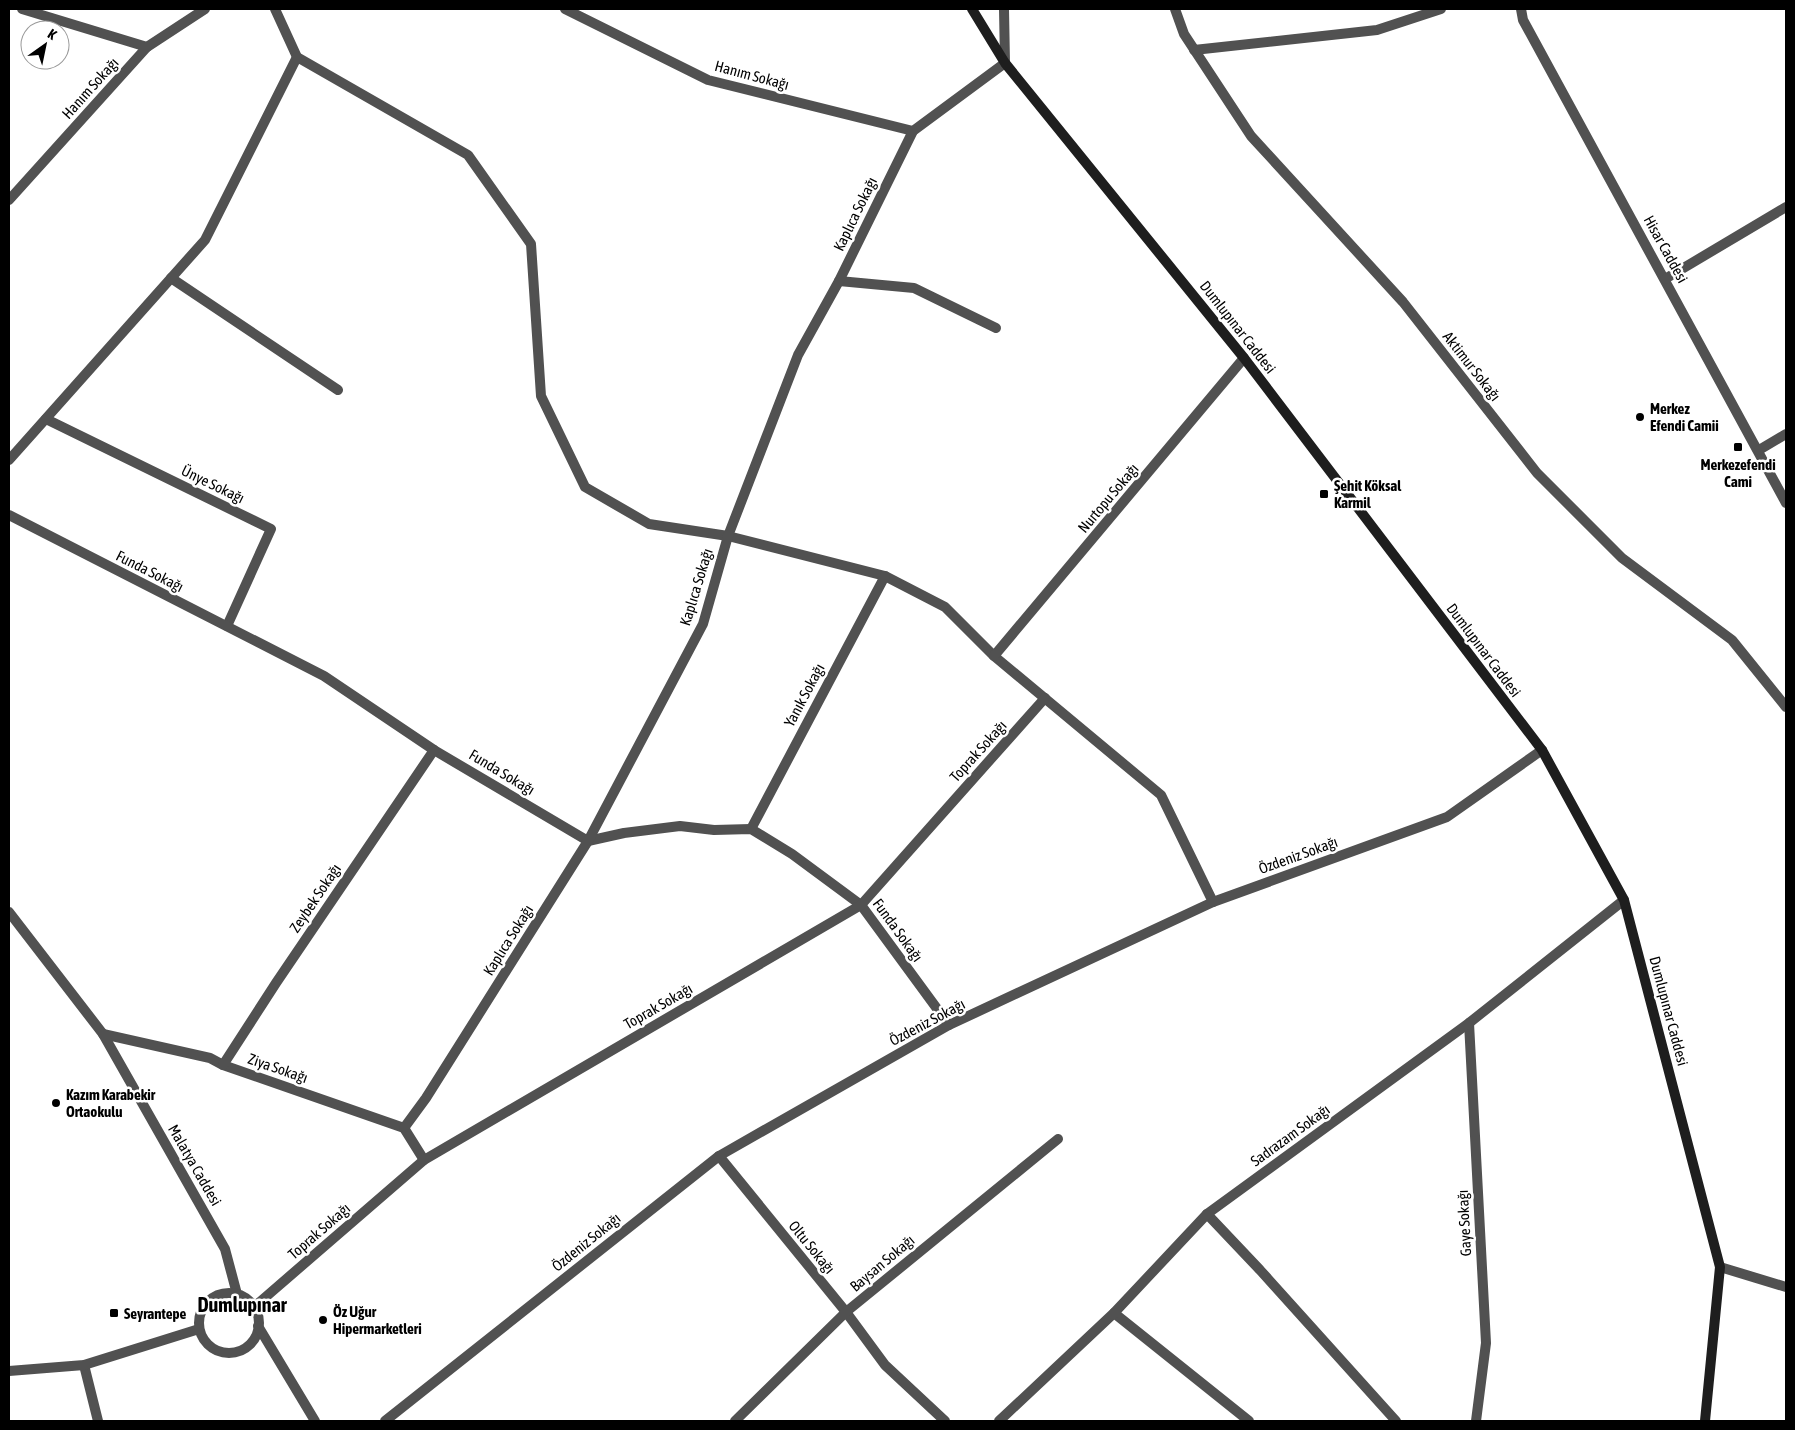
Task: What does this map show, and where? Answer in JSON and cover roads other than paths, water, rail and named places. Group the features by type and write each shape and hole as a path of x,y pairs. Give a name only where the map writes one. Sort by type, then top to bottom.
{"main road":[{"name":"Dumlupınar Caddesi","path":"972,9 1005,63 1244,358 1542,750 1624,900 1720,1267 1705,1421"}],"street":[{"path":"22,9 147,47"},
{"name":"Hanım Sokağı","path":"9,200 147,47 205,9"},
{"path":"275,9 297,57 468,155 531,244 541,396 585,487 649,524 728,536 885,576 945,607 994,656 1161,795 1213,902"},
{"name":"Hanım Sokağı","path":"565,9 708,80 913,131"},
{"path":"1004,9 1005,63"},
{"name":"Aktimur Sokağı","path":"1175,9 1184,34 1251,136 1403,302 1538,473 1622,558 1732,640 1786,707"},
{"path":"1194,50 1377,30 1441,9"},
{"name":"Hisar Caddesi","path":"1521,9 1523,20 1786,503"},
{"path":"9,460 205,240 297,57"},
{"name":"Kaplıca Sokağı","path":"404,1128 426,1098 588,841 703,624 728,536 798,355 839,280 913,131 1005,63"},
{"path":"1665,279 1786,207"},
{"path":"171,278 338,390"},
{"path":"839,280 914,288 996,328"},
{"name":"Nurtopu Sokağı","path":"994,656 1244,358"},
{"name":"Ünye Sokağı","path":"46,419 271,529 227,626"},
{"path":"1758,450 1786,434"},
{"name":"Funda Sokağı","path":"9,515 324,676 434,750 588,841"},
{"name":"Yanık Sokağı","path":"752,830 885,576"},
{"name":"Toprak Sokağı","path":"254,1307 424,1160 861,905 1045,698"},
{"name":"Zeybek Sokağı","path":"223,1065 281,975 434,750"},
{"name":"Özdeniz Sokağı","path":"385,1421 719,1156 949,1025 1213,902 1447,817 1542,750"},
{"path":"588,841 624,833 680,826 714,830 752,830"},
{"name":"Funda Sokağı","path":"752,830 792,854 861,905 949,1025"},
{"name":"Sadrazam Sokağı","path":"999,1421 1114,1313 1208,1214 1469,1023 1624,900"},
{"name":"Malatya Caddesi","path":"9,912 103,1034 225,1249 237,1294"},
{"name":"Gaye Sokağı","path":"1469,1023 1486,1343 1476,1421"},
{"name":"Ziya Sokağı","path":"103,1034 210,1058 223,1065 404,1128"},
{"path":"404,1128 424,1160"},
{"name":"Baysan Sokağı","path":"735,1421 846,1312 1058,1139"},
{"name":"Oltu Sokağı","path":"719,1156 846,1312 885,1365 945,1421"},
{"path":"1208,1214 1396,1421"},
{"path":"1720,1267 1786,1287"},
{"path":"222,1294 237,1294 250,1301 254,1307 258,1316 256,1335 251,1343 243,1348 235,1352 226,1352 209,1345 203,1338 199,1329 199,1319 202,1309 208,1301 222,1294"},
{"path":"1114,1313 1249,1421"},
{"path":"258,1326 315,1421"},
{"path":"9,1371 84,1365 199,1329"},
{"path":"84,1365 98,1421"}],"place":[{"name":"Merkez Efendi Camii","path":"1640,417"},
{"name":"Merkezefendi Cami","path":"1738,447"},
{"name":"Şehit Köksal Karmil","path":"1324,494"},
{"name":"Kazım Karabekir Ortaokulu","path":"56,1103"},
{"name":"Seyrantepe","path":"114,1313"},
{"name":"Öz Uğur Hipermarketleri","path":"323,1320"}],"district":[{"name":"Dumlupınar","path":"242,1304"}]}
